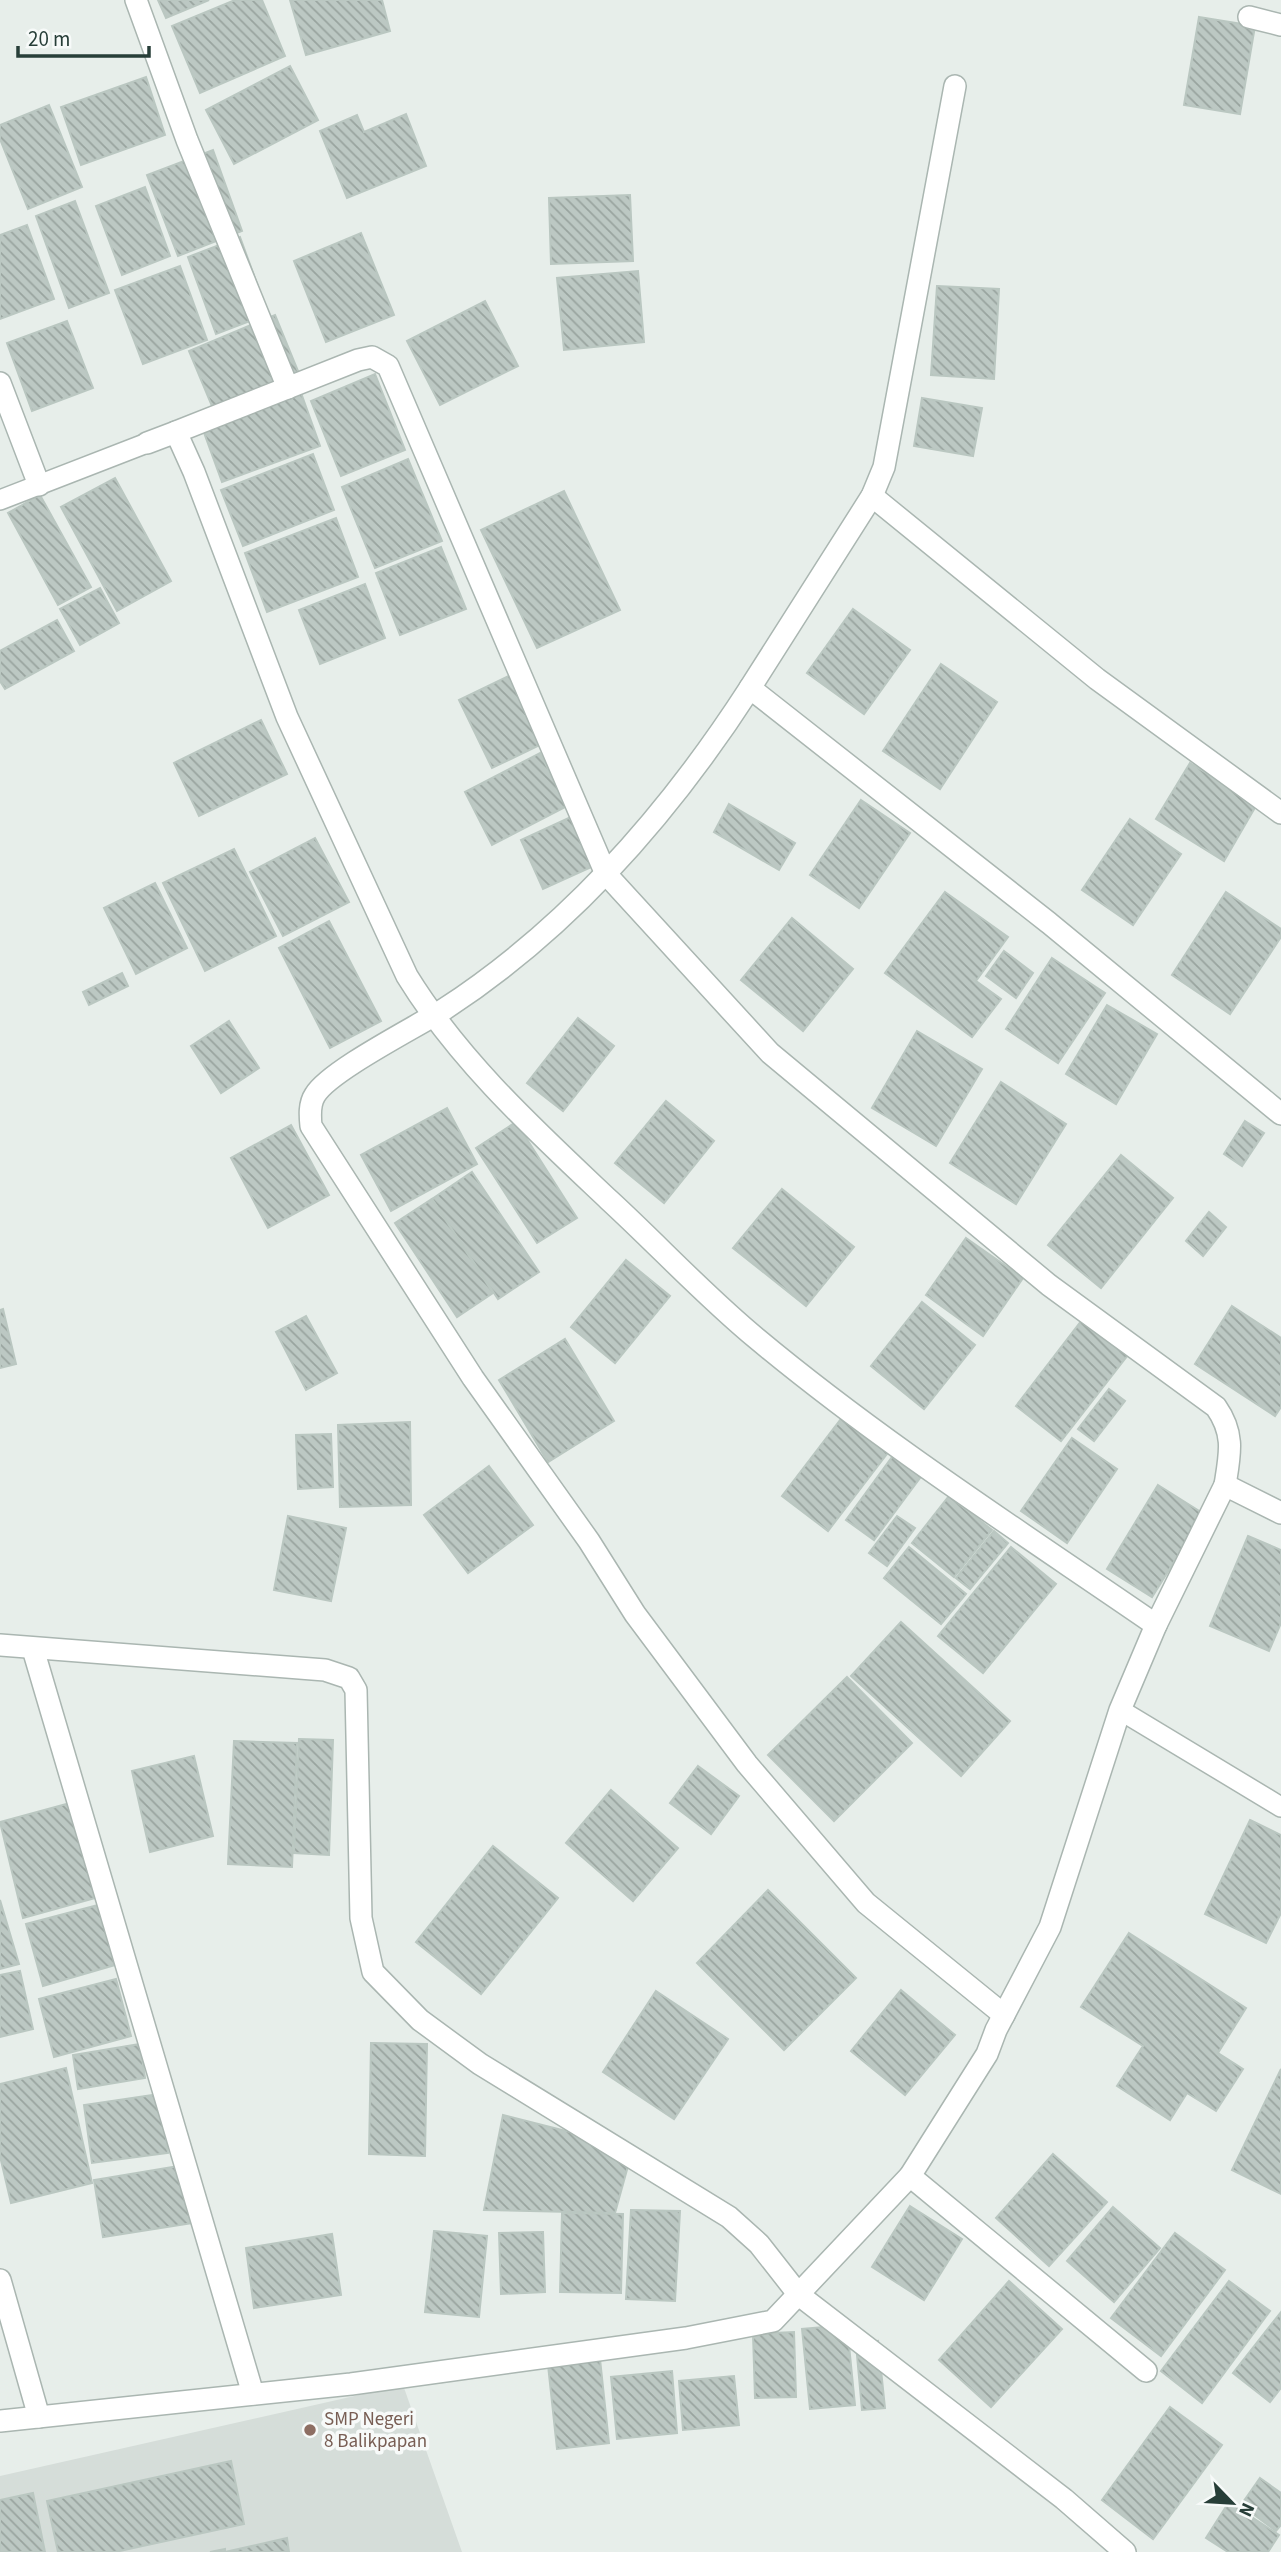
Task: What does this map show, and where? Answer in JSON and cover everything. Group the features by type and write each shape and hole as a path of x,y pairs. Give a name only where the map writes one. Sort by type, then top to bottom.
{"street":[{"path":"136,0 187,140 288,388"},
{"path":"1249,17 1281,25"},
{"path":"955,86 890,444 872,496 718,737 607,874 536,942 432,1016 331,1079 315,1095 310,1111 311,1126 473,1378 589,1541 635,1614 747,1764 866,1903 1004,2015"},
{"path":"0,2421 351,2384 686,2338 773,2321 909,2176 987,2054 1004,2015 1050,1927 1120,1710 1156,1625 1224,1485 1232,1444 1226,1421 1216,1407 1049,1285 770,1053 607,874 388,366 372,358 358,360 147,443"},
{"path":"0,383 38,485"},
{"path":"176,432 194,472 286,717 407,976 432,1016 475,1067 531,1124 755,1337 939,1477 1156,1625"},
{"path":"872,496 1097,679 1281,813"},
{"path":"750,688 1038,915 1281,1114"},
{"path":"1224,1485 1281,1513"},
{"path":"0,1646 325,1670 349,1678 356,1690 361,1918 373,1972 420,2020 480,2064 729,2217 759,2244 799,2295 1064,2499 1125,2552"},
{"path":"33,1649 253,2394"},
{"path":"909,2176 1146,2371"},
{"path":"0,2280 39,2417"}],"lane":[{"path":"0,500 147,443"},
{"path":"1120,1710 1281,1807"}],"shaded area":[{"name":"SMP Negeri 8 Balikpapan","path":"403,2385 462,2552 0,2552 0,2476"}],"building":[{"path":"158,0 209,0 166,18"},
{"path":"235,0 262,0 285,56 200,93 172,26"},
{"path":"290,0 382,0 390,31 306,55"},
{"path":"1199,17 1255,26 1240,114 1184,105"},
{"path":"290,66 318,120 234,164 206,110"},
{"path":"146,77 165,135 81,165 61,107"},
{"path":"49,105 82,187 28,209 0,139 0,125"},
{"path":"406,114 426,166 347,198 320,131 357,115 364,132"},
{"path":"213,150 242,231 178,256 147,175"},
{"path":"145,187 170,256 122,275 96,206"},
{"path":"630,195 633,261 551,264 549,198"},
{"path":"75,201 109,293 69,308 36,216"},
{"path":"27,225 54,299 0,319 0,235"},
{"path":"361,233 394,315 326,342 294,261"},
{"path":"240,237 268,314 216,334 188,257"},
{"path":"180,266 207,340 143,364 115,290"},
{"path":"638,271 644,342 564,350 557,278"},
{"path":"937,286 999,289 994,379 931,375"},
{"path":"485,301 518,366 440,405 407,341"},
{"path":"275,315 300,376 214,411 189,351"},
{"path":"67,321 93,388 32,411 7,343"},
{"path":"375,374 405,450 341,476 311,401"},
{"path":"300,390 320,446 222,482 202,427"},
{"path":"922,398 982,408 973,456 914,446"},
{"path":"313,454 334,510 243,546 221,490"},
{"path":"408,459 442,541 375,568 342,487"},
{"path":"115,478 171,581 117,611 61,507"},
{"path":"564,491 620,610 537,648 481,530"},
{"path":"40,495 91,587 58,605 8,513"},
{"path":"336,518 358,577 267,612 245,553"},
{"path":"441,547 466,609 400,635 376,573"},
{"path":"365,584 385,638 320,664 299,610"},
{"path":"100,588 119,623 80,645 60,609"},
{"path":"853,609 910,650 864,714 807,673"},
{"path":"57,620 74,651 5,689 0,681 0,651"},
{"path":"941,664 997,702 940,789 883,751"},
{"path":"515,673 548,741 492,768 459,700"},
{"path":"261,720 287,774 199,816 174,763"},
{"path":"540,753 567,806 492,845 465,792"},
{"path":"1190,763 1257,804 1224,861 1156,819"},
{"path":"861,800 910,833 859,908 810,875"},
{"path":"729,804 795,843 779,870 714,832"},
{"path":"575,815 598,864 543,889 521,840"},
{"path":"1130,819 1181,854 1133,925 1082,890"},
{"path":"315,838 349,902 283,936 250,872"},
{"path":"234,849 276,936 205,971 163,883"},
{"path":"155,883 187,948 136,974 104,908"},
{"path":"945,892 1008,937 976,981 1001,999 972,1037 885,973"},
{"path":"1226,892 1281,929 1281,937 1230,1014 1172,975"},
{"path":"792,918 853,969 803,1031 741,980"},
{"path":"329,921 381,1021 330,1048 279,948"},
{"path":"1004,951 1033,973 1016,998 986,976"},
{"path":"1052,958 1105,993 1058,1063 1006,1029"},
{"path":"122,973 128,986 89,1005 83,992"},
{"path":"1107,1005 1157,1034 1116,1104 1066,1074"},
{"path":"578,1018 614,1046 563,1111 527,1083"},
{"path":"229,1021 259,1068 221,1093 191,1046"},
{"path":"917,1031 982,1069 936,1146 872,1108"},
{"path":"1001,1082 1066,1124 1016,1204 950,1163"},
{"path":"666,1101 714,1141 664,1203 615,1163"},
{"path":"447,1108 477,1164 391,1211 361,1155"},
{"path":"1245,1121 1264,1133 1242,1166 1224,1154"},
{"path":"516,1122 577,1218 537,1243 476,1148"},
{"path":"291,1125 329,1195 268,1228 231,1158"},
{"path":"1121,1155 1173,1198 1101,1288 1048,1245"},
{"path":"472,1172 539,1272 498,1299 432,1199"},
{"path":"782,1189 854,1247 806,1306 733,1248"},
{"path":"432,1199 493,1293 457,1317 395,1223"},
{"path":"1209,1212 1226,1227 1203,1256 1186,1241"},
{"path":"966,1238 1023,1278 983,1336 926,1295"},
{"path":"626,1260 670,1296 615,1363 571,1327"},
{"path":"922,1302 975,1345 924,1409 871,1366"},
{"path":"1232,1306 1281,1338 1281,1407 1275,1416 1195,1364"},
{"path":"3,1309 16,1364 0,1368 0,1310"},
{"path":"306,1316 337,1373 306,1390 276,1332"},
{"path":"1082,1320 1128,1355 1061,1441 1016,1406"},
{"path":"565,1339 614,1421 548,1462 499,1380"},
{"path":"1109,1389 1125,1401 1094,1441 1078,1429"},
{"path":"844,1415 890,1450 828,1531 782,1496"},
{"path":"410,1422 411,1505 340,1507 338,1425"},
{"path":"331,1434 333,1487 298,1489 296,1435"},
{"path":"1072,1438 1117,1469 1067,1543 1021,1511"},
{"path":"895,1453 923,1474 874,1540 846,1520"},
{"path":"489,1466 533,1525 468,1573 424,1515"},
{"path":"1158,1485 1204,1514 1152,1597 1107,1569"},
{"path":"949,1496 992,1530 954,1577 912,1543"},
{"path":"288,1516 346,1528 331,1601 274,1590"},
{"path":"897,1516 915,1528 887,1566 869,1553"},
{"path":"994,1531 1008,1543 970,1589 956,1578"},
{"path":"1248,1536 1281,1550 1281,1623 1269,1651 1210,1626"},
{"path":"909,1547 966,1594 941,1624 884,1578"},
{"path":"1011,1547 1056,1584 983,1673 938,1636"},
{"path":"901,1622 1010,1721 961,1776 851,1676"},
{"path":"847,1677 912,1743 834,1821 768,1755"},
{"path":"299,1739 333,1740 329,1855 294,1853"},
{"path":"234,1741 297,1743 292,1867 228,1864"},
{"path":"194,1756 213,1836 150,1852 132,1771"},
{"path":"698,1766 739,1796 711,1834 670,1803"},
{"path":"611,1790 678,1848 633,1901 566,1843"},
{"path":"70,1803 95,1898 23,1918 0,1822"},
{"path":"1250,1820 1281,1835 1281,1913 1266,1943 1205,1914"},
{"path":"493,1846 558,1898 481,1994 416,1942"},
{"path":"768,1890 856,1978 784,2050 697,1963"},
{"path":"0,1900 19,1964 0,1969"},
{"path":"98,1905 115,1965 43,1986 26,1924"},
{"path":"1129,1933 1246,2008 1218,2053 1243,2069 1216,2111 1187,2093 1170,2120 1117,2086 1143,2046 1081,2007"},
{"path":"20,1971 33,2029 0,2037 0,1975"},
{"path":"116,1979 131,2036 54,2057 39,1999"},
{"path":"901,1990 955,2035 905,2095 851,2051"},
{"path":"656,1991 728,2039 674,2119 603,2072"},
{"path":"371,2043 427,2044 425,2156 369,2154"},
{"path":"140,2044 145,2078 78,2089 73,2055"},
{"path":"66,2068 92,2183 11,2203 0,2156 0,2084"},
{"path":"1281,2069 1281,2194 1232,2170"},
{"path":"160,2094 168,2153 92,2163 84,2105"},
{"path":"503,2115 633,2148 615,2213 484,2210"},
{"path":"1053,2154 1107,2202 1049,2266 996,2218"},
{"path":"185,2165 193,2223 103,2237 94,2180"},
{"path":"910,2206 962,2239 924,2300 872,2267"},
{"path":"1113,2207 1160,2248 1114,2302 1067,2261"},
{"path":"631,2210 680,2211 675,2301 626,2299"},
{"path":"562,2213 623,2214 621,2293 560,2292"},
{"path":"434,2231 487,2236 479,2317 425,2312"},
{"path":"543,2232 545,2292 501,2294 499,2233"},
{"path":"1175,2233 1225,2270 1161,2356 1111,2318"},
{"path":"332,2234 341,2295 254,2308 246,2248"},
{"path":"1009,2281 1062,2329 991,2407 939,2360"},
{"path":"1229,2281 1270,2311 1202,2403 1161,2371"},
{"path":"1281,2312 1281,2388 1270,2402 1233,2373"},
{"path":"847,2325 855,2405 810,2409 802,2329"},
{"path":"794,2332 796,2397 755,2398 753,2334"},
{"path":"878,2341 885,2408 862,2410 856,2344"},
{"path":"600,2359 609,2443 557,2449 548,2365"},
{"path":"672,2371 677,2433 617,2439 611,2377"},
{"path":"734,2376 739,2425 683,2430 679,2381"},
{"path":"1170,2407 1222,2445 1153,2539 1102,2500"},
{"path":"231,2461 244,2524 115,2552 58,2552 47,2501"},
{"path":"1260,2478 1281,2493 1281,2525 1276,2531 1241,2505"},
{"path":"33,2493 45,2552 0,2552 0,2500"},
{"path":"1229,2502 1279,2535 1268,2552 1228,2552 1206,2538"},
{"path":"287,2538 289,2552 225,2552"}],"place":[{"name":"SMP Negeri 8 Balikpapan","path":"310,2430"}]}
